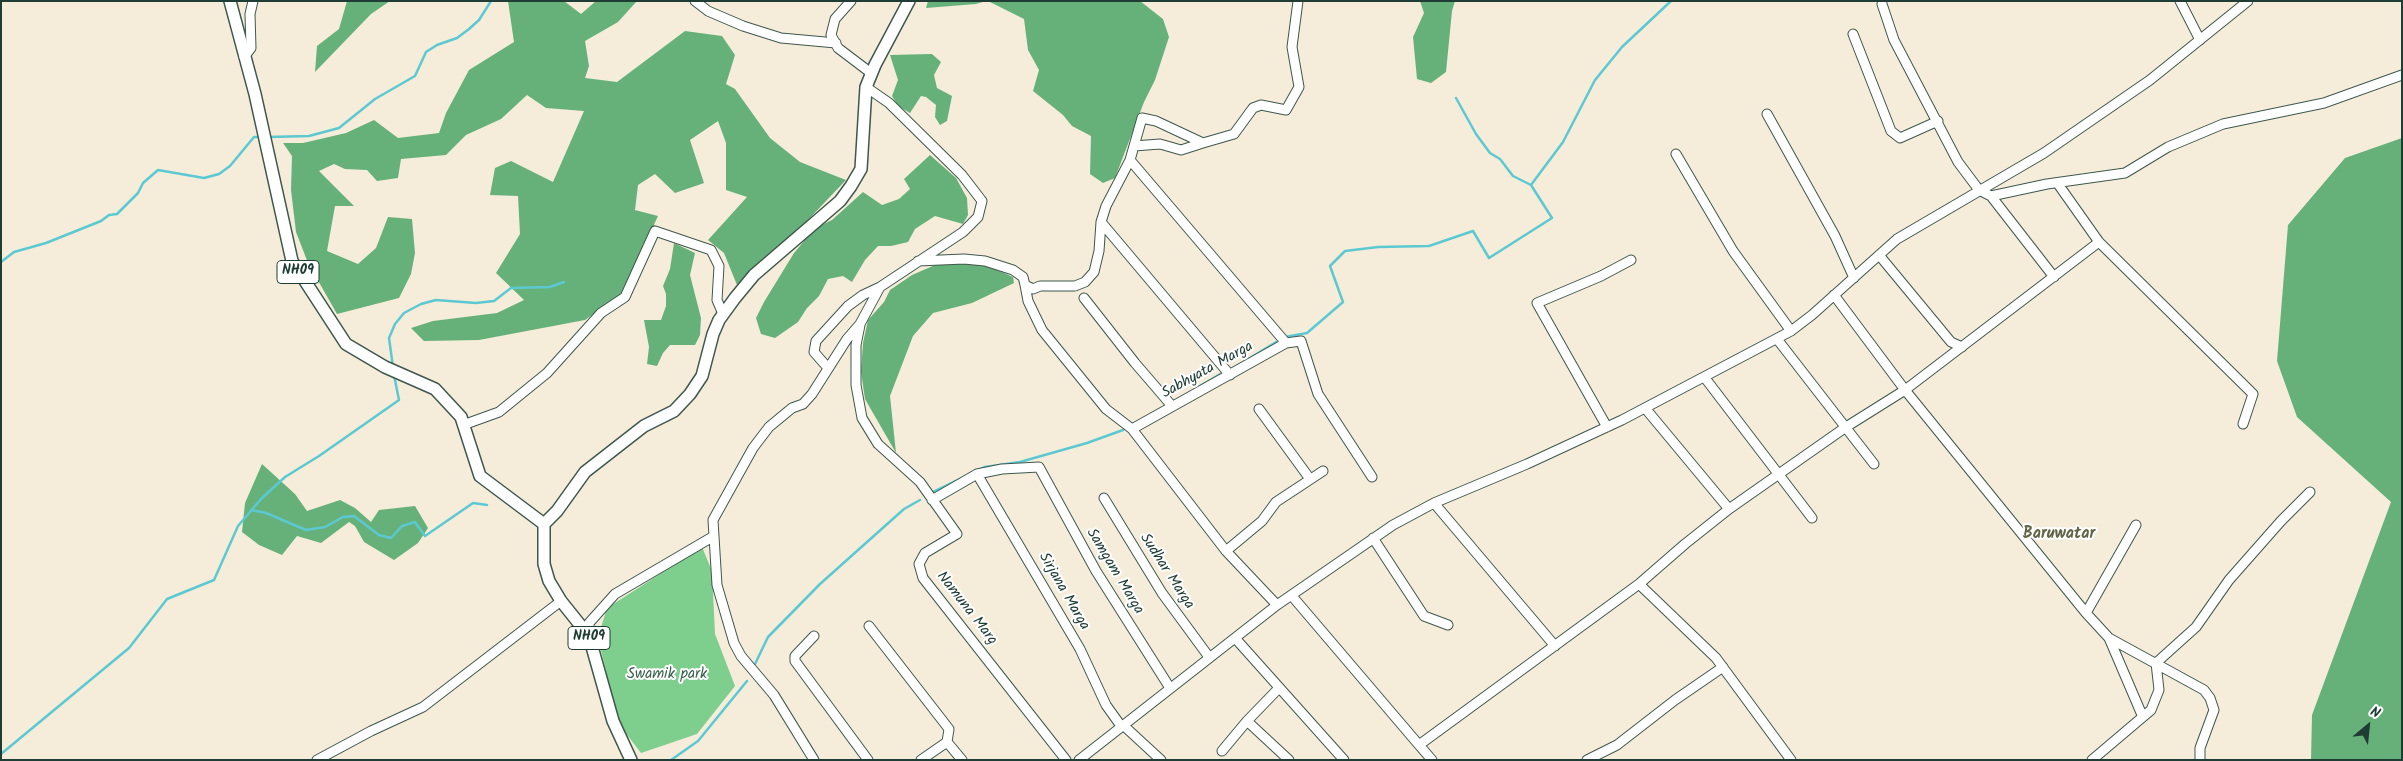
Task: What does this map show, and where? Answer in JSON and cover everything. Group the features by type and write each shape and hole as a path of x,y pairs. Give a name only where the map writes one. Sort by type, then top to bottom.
{"main road":[{"name":"NH09","path":"230,1 265,138 292,261 346,344 385,367 435,389 461,417 480,476 544,524 544,564 549,581 560,601 589,636 613,721 631,760"},
{"path":"544,524 557,511 585,472 644,426 674,411 690,394 702,376 713,334 723,314 754,275 840,201 851,186 861,170 866,87 909,1"}],"street":[{"path":"244,57 251,48 250,14 253,1"},
{"path":"695,1 708,12 781,38 836,43"},
{"path":"851,1 835,19 830,35 836,43 872,73"},
{"path":"1134,146 1160,144 1181,150 1234,134 1254,108 1261,105 1286,110 1299,87 1292,47 1298,1"},
{"path":"2180,1 2200,40"},
{"path":"1079,760 1277,605 1373,538 1434,503 1607,427 1705,378 1790,331 1854,278 1897,239 2044,153 2150,80 2248,1"},
{"path":"1882,4 1894,40 1958,162 1979,190 1991,196 2054,277"},
{"path":"1854,34 1891,131 1900,138 1938,122"},
{"path":"1991,196 2047,184 2058,184 2125,173 2168,147 2222,124 2324,103 2402,75"},
{"path":"828,368 814,352 816,341 848,306 963,232 978,217 982,201 962,175 889,103 866,87"},
{"path":"1768,114 1835,236 1854,278"},
{"path":"1026,285 1033,289 1040,286 1075,286 1085,282 1094,272 1100,251 1100,222 1106,206 1130,160 1142,118 1156,121 1203,143"},
{"path":"1676,154 1734,251 1790,331"},
{"path":"1130,160 1286,343 1301,341 1318,394 1372,477"},
{"path":"2058,184 2099,242 2253,394 2243,424"},
{"path":"1100,222 1230,375"},
{"path":"464,425 499,412 547,373 601,313 625,297 655,230 711,250 719,266 717,300 723,314"},
{"path":"1419,745 1639,584 1729,509 1846,427 1906,390 2099,242"},
{"path":"1879,256 1951,342 1962,347"},
{"path":"917,261 964,259 985,262 1013,270 1023,277 1028,302 1042,330 1106,409 1132,429 1226,551 1277,605"},
{"path":"1607,427 1538,303 1600,276 1631,260"},
{"path":"814,760 774,695 740,656 734,643 717,585 713,520 753,448 769,427 792,408 803,404 860,324 880,287"},
{"path":"1834,295 1906,390 2086,613 2109,638 2196,684 2210,698 2213,714 2200,748 2200,760"},
{"path":"1084,298 1135,363 1172,406"},
{"name":"Namuna Marg","path":"860,324 856,345 856,385 862,418 878,444 920,482 957,534 925,553 919,564 924,578 1066,760"},
{"path":"1777,339 1874,464"},
{"name":"Sabhyata Marga","path":"1132,429 1286,343"},
{"path":"1705,378 1812,518"},
{"path":"1645,408 1729,509"},
{"path":"1259,409 1310,479"},
{"name":"Samgam Marga","path":"978,474 1002,469 1039,467 1096,571 1170,688"},
{"path":"1226,551 1262,521 1276,502 1323,471"},
{"path":"932,500 978,474"},
{"name":"Sirjana Marga","path":"978,474 1080,649 1106,705 1122,725 1161,760"},
{"path":"2156,663 2196,627 2226,583 2281,521 2310,492"},
{"name":"Sudhar Marga","path":"1104,498 1162,592 1209,658"},
{"path":"1434,503 1555,646"},
{"path":"2086,613 2136,526"},
{"path":"589,636 589,623 615,594 714,536"},
{"path":"1373,538 1424,616 1448,625"},
{"path":"1639,584 1699,641 1723,667 1791,760"},
{"path":"1292,596 1432,760"},
{"path":"316,760 370,731 423,707 560,601"},
{"path":"869,626 949,729 948,742 962,760"},
{"path":"814,636 795,656 795,661 868,760"},
{"path":"1234,638 1344,760"},
{"path":"2109,638 2142,715"},
{"path":"2092,760 2142,715 2151,710 2159,690 2156,663"},
{"path":"1587,760 1617,745 1675,700 1723,667"},
{"path":"1222,751 1247,721 1279,688"},
{"path":"1247,721 1289,760"},
{"path":"921,760 948,742"}],"green space":[{"path":"347,1 390,1 371,14 315,72 317,46 339,29"},
{"path":"508,1 564,1 581,14 596,1 637,1 618,22 585,41 589,66 585,78 617,82 685,31 722,36 735,55 726,84 735,89 770,138 800,162 846,180 805,223 737,285 724,253 708,240 747,197 726,190 726,143 718,121 690,140 704,183 675,193 655,174 638,185 635,210 658,216 622,293 585,320 479,340 424,341 411,328 433,321 497,313 524,300 496,273 520,234 518,196 490,195 495,168 511,161 553,182 584,111 546,108 527,95 501,119 466,135 446,155 401,159 398,178 377,181 367,170 345,169 334,164 319,171 354,206 335,206 327,251 358,264 376,248 388,217 412,219 415,253 411,274 399,298 337,314 308,263 296,232 291,190 292,156 283,143 303,143 346,133 374,120 398,138 439,133 446,113 469,70 514,42"},
{"path":"928,1 986,1 976,4 926,8"},
{"path":"988,1 1140,1 1163,19 1169,37 1155,80 1144,102 1115,178 1103,183 1090,174 1091,136 1072,126 1063,115 1033,91 1039,70 1028,50 1024,19"},
{"path":"1420,1 1455,1 1452,11 1446,72 1431,83 1417,79 1413,37 1424,13"},
{"path":"932,54 941,62 934,75 937,88 952,96 947,121 940,125 935,117 936,105 926,97 921,96 910,113 898,106 892,96 898,80 890,55"},
{"path":"2402,138 2402,760 2311,760 2312,715 2391,502 2297,417 2277,361 2288,225 2345,158"},
{"path":"930,155 956,178 967,198 968,215 963,224 935,216 915,229 908,242 891,246 878,246 865,260 852,282 843,276 828,279 819,296 807,308 798,322 775,338 761,334 756,318 764,302 794,253 815,228 832,220 863,192 882,205 899,199 910,189 904,179"},
{"path":"674,243 695,253 690,275 701,318 700,335 695,345 670,345 663,353 657,366 647,364 649,347 644,320 661,320 666,306 666,294 663,286 670,269"},
{"path":"968,263 988,266 1013,277 1014,283 972,303 933,313 913,336 890,396 896,453 865,399 861,372 863,343 868,320 884,302 890,290 912,275 935,265"},
{"path":"262,464 295,494 307,511 340,500 355,508 371,522 379,510 415,506 428,528 418,543 394,560 364,542 355,526 349,522 321,543 297,536 282,555 259,545 242,532 245,503"},
{"name":"Swamik park","path":"702,547 712,571 715,634 735,686 697,734 641,753 618,723 598,637 607,608"}],"waterway":[{"path":"268,137 309,136 339,128 375,99 415,76 426,52 437,45 457,38 469,29 479,20 491,1"},
{"path":"1285,337 1307,333 1343,302 1330,266 1345,251 1378,247 1429,246 1473,231 1489,258 1552,218 1531,185 1563,142 1595,80 1622,47 1671,1"},
{"path":"1456,98 1476,134 1490,153 1500,159 1513,176 1531,185"},
{"path":"1,262 14,252 46,243 101,221 109,215 117,214 138,193 143,183 158,170 204,178 219,174 230,166 254,137 262,137"},
{"path":"393,367 389,338 395,324 404,313 421,304 436,300 476,303 494,301 511,288 550,287 564,282"},
{"path":"1237,366 1276,342"},
{"path":"1200,386 1222,373"},
{"path":"1,754 129,648 167,599 214,580 238,526 261,499 285,477 319,456 399,400 394,375"},
{"path":"931,493 985,467 1020,462 1087,443 1123,430"},
{"path":"755,664 768,637 820,584 904,509 920,500"},
{"path":"251,510 266,513 306,530 325,527 343,517 354,516 379,535 391,538 402,526 415,522 425,536 473,503 487,505"},
{"path":"671,760 698,741 747,681"}],"district":[{"name":"Baruwatar","path":"2059,535"}]}
